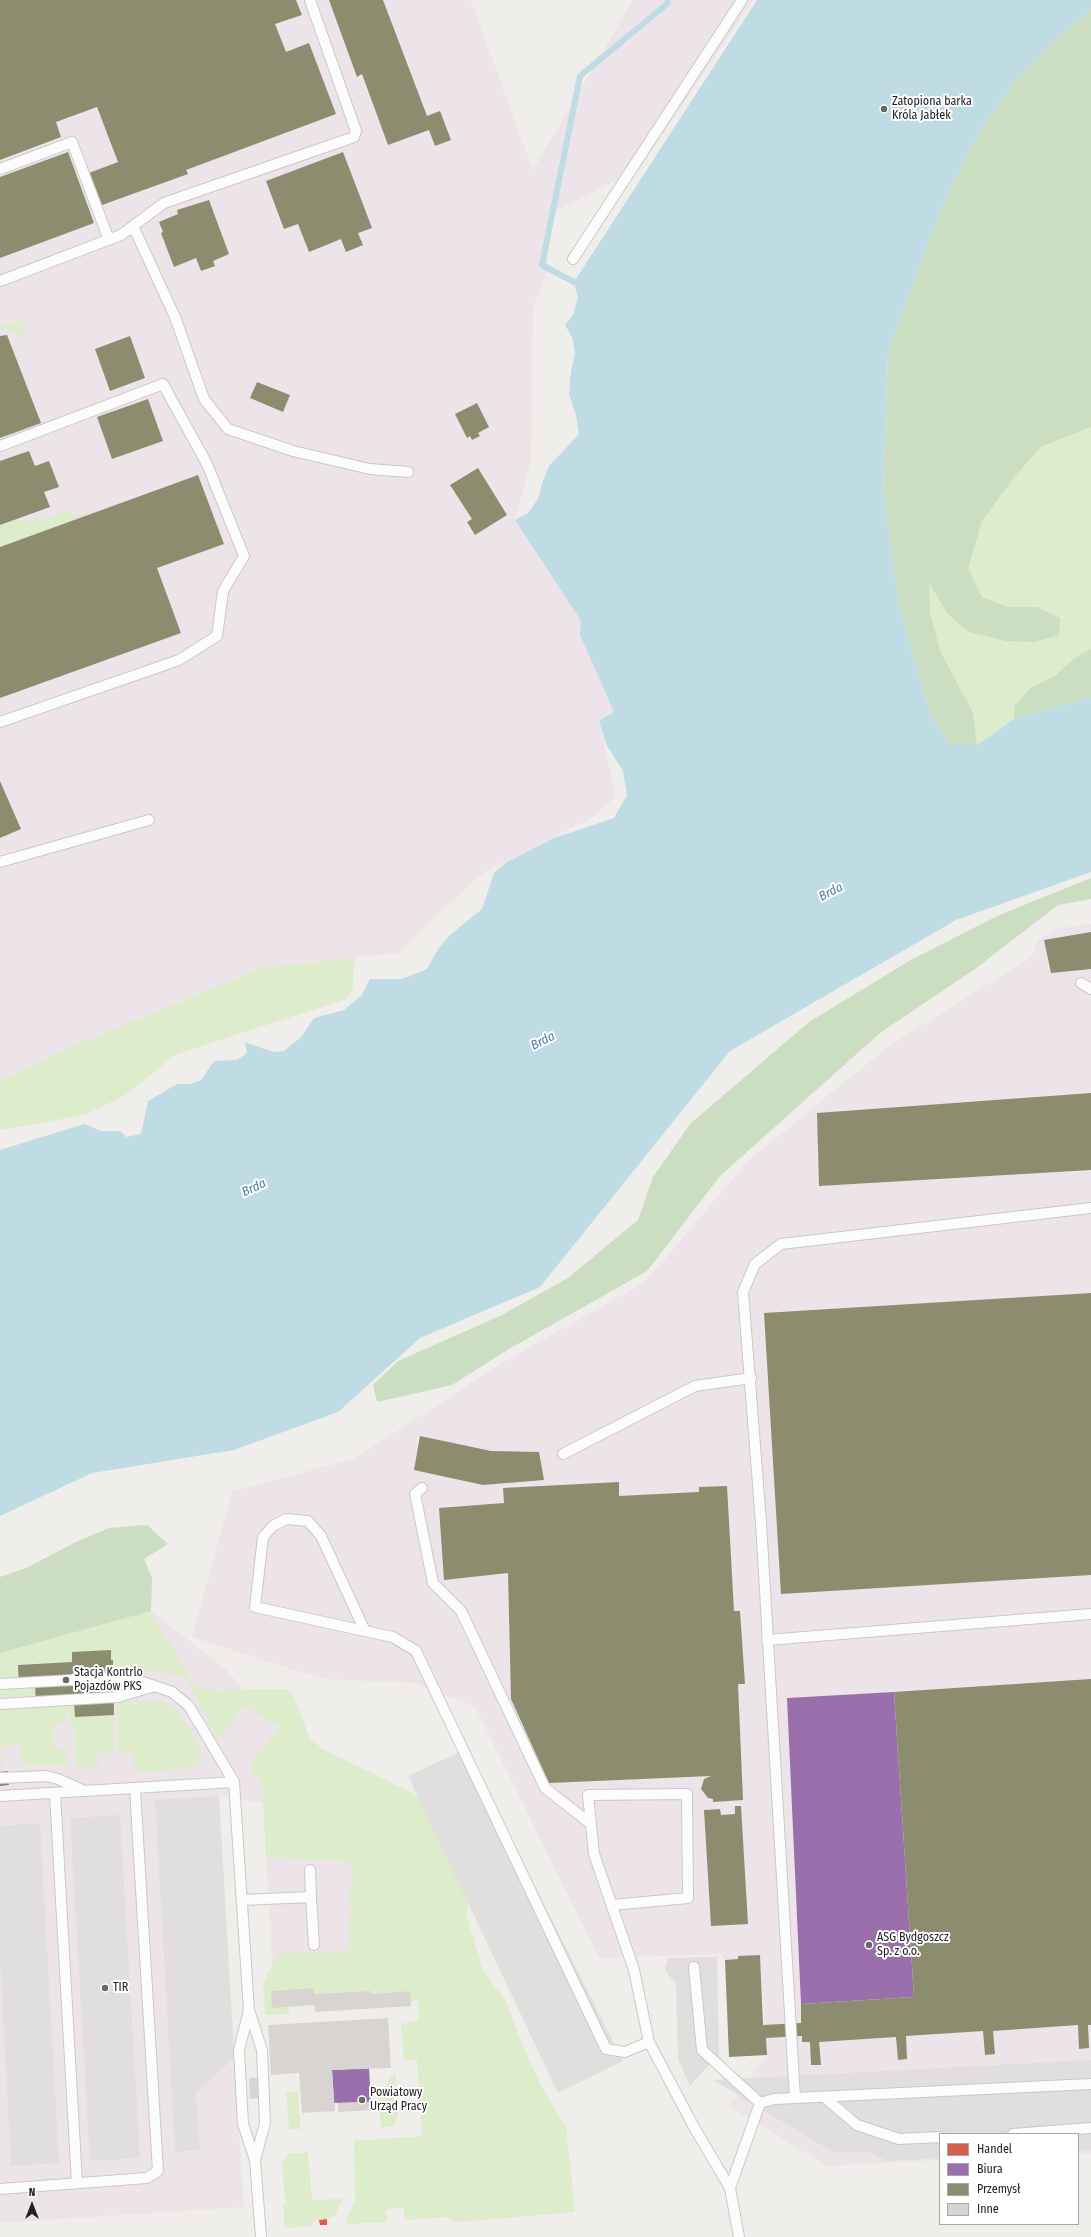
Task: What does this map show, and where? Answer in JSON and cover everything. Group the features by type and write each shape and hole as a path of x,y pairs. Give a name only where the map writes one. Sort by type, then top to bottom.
{"lane":[{"path":"0,281 121,235 164,203 354,137 356,131 310,0"},
{"path":"573,259 742,0"},
{"path":"0,169 72,142 109,240"},
{"path":"133,226 175,317 204,399 228,429 293,451 362,468 408,472"},
{"path":"0,446 163,384 207,464 244,556 223,591 217,636 179,660 0,722"},
{"path":"0,862 149,820"},
{"path":"1081,983 1091,989"},
{"path":"795,2098 751,1378 743,1292 755,1264 781,1244 1091,1208"},
{"path":"564,1454 695,1386 751,1378"},
{"path":"422,1488 415,1494 433,1583 461,1611 545,1788 591,1824"},
{"path":"365,1631 321,1536 308,1521 286,1519 273,1526 263,1537 255,1607 365,1631 393,1637 416,1651 606,2049 625,2052 649,2042"},
{"path":"767,1640 1091,1614"},
{"path":"0,1684 128,1677 172,1692 189,1706 234,1782 249,2010 262,2050 264,2122 255,2160"},
{"path":"0,1704 118,1697 155,1686"},
{"path":"0,1778 46,1776 58,1778 87,1792"},
{"path":"0,1796 55,1794 234,1782"},
{"path":"0,2189 148,2178 158,2171 135,1788"},
{"path":"55,1794 77,2184"},
{"path":"612,1905 688,1898 686,1794 588,1795 594,1854 634,1970 649,2042 730,2188 739,2237"},
{"path":"310,1870 314,1945"},
{"path":"242,1900 311,1897"},
{"path":"694,1967 702,2050 760,2103"},
{"path":"249,2010 240,2050 240,2065 243,2124 255,2160 260,2237"},
{"path":"760,2103 774,2099 1091,2084"},
{"path":"824,2097 857,2125 900,2139 939,2137"},
{"path":"730,2188 760,2103"},
{"path":"1026,2133 1091,2128"}],"shaded area":[{"path":"0,0 471,0 533,170 633,0 753,0 640,168 552,213 546,275 533,309 531,462 515,520 581,621 580,635 614,712 599,722 616,796 595,816 478,876 399,953 264,967 70,1047 0,1081"},
{"path":"1091,924 1091,2153 1079,2153 1079,2133 939,2133 939,2160 827,2166 729,2106 767,2055 760,1955 738,1956 738,1959 725,1960 721,1954 599,1958 475,1707 414,1683 322,1679 192,1637 232,1491 354,1459 500,1364 645,1282 749,1160 889,1046 1031,957 1039,939 1061,928"},
{"path":"151,1611 224,1668 245,1690 245,1706 281,1728 248,1766 262,1783 264,1803 219,1796 244,2207 0,2223 0,1653"},
{"path":"466,1749 623,2061 558,2093 408,1776"},
{"path":"219,1796 234,2058 196,2092 200,2150 175,2152 155,1800"},
{"name":"TIR","path":"120,1815 140,2158 90,2161 70,1818"},
{"path":"40,1823 59,2163 11,2166 0,1960 0,1826"},
{"path":"266,1857 355,1862 384,1978 273,1983"},
{"path":"717,1957 719,2058 705,2069 690,2086 678,2059 676,1983 665,1971 665,1965 669,1958"},
{"path":"1091,2060 1091,2150 1079,2151 1079,2133 939,2133 939,2158 888,2161 867,2152 833,2152 713,2080"}],"green space":[{"path":"1091,9 1091,697 1014,719 977,745 899,605 883,491"},
{"path":"1091,9 1091,427 1042,446 1015,476 982,521 968,568 982,597 1008,607 1037,607 1060,618 1059,635 1034,642 1006,641 969,632 947,613 929,582 930,614 941,653 973,713 977,745 950,745 930,713 899,605 883,491 888,351 944,202 965,159 987,120 1016,80 1053,42"},
{"path":"21,320 27,340 6,329 0,330 0,325"},
{"path":"72,509 74,517 93,511 93,513 0,547 0,525 20,518 21,522 38,516 40,521"},
{"path":"1091,649 1091,697 1014,719 1015,706 1029,689 1056,675 1076,657"},
{"path":"1091,878 1091,899 1058,905 975,969 880,1033 720,1176 647,1271 509,1349 452,1385 377,1402 373,1385 398,1361 502,1315 568,1278 638,1220 653,1177 690,1124 809,1022 909,961 997,916"},
{"path":"354,958 353,989 346,999 175,1055 126,1095 85,1115 0,1130 0,1081 70,1047 264,967"},
{"path":"147,1525 168,1544 144,1559 152,1578 151,1611 0,1653 0,1577 26,1568 74,1543 109,1528"},
{"path":"151,1611 194,1685 201,1688 217,1690 285,1689 294,1696 310,1739 323,1749 415,1794 428,1806 470,1900 466,1914 483,1971 507,2003 524,2049 543,2090 566,2127 575,2212 460,2222 452,2221 450,2217 405,2220 404,2208 386,2209 387,2222 346,2224 355,2200 354,2141 422,2136 417,2060 404,2060 401,2024 419,2020 418,2000 410,2001 410,1991 371,1994 370,1991 314,1994 313,1988 272,1991 272,2008 289,2007 289,2014 265,2015 263,1983 278,1954 350,1950 349,1919 351,1916 349,1886 354,1885 350,1862 266,1857 262,1783 248,1766 280,1727 245,1706 218,1740 187,1679 163,1671 113,1672 110,1650 72,1652 72,1662 18,1665 18,1677 0,1678 0,1653"},
{"path":"35,1685 36,1695 0,1697 0,1688"},
{"path":"159,1701 168,1703 181,1715 199,1747 201,1759 195,1766 189,1768 136,1773 132,1753 119,1753 117,1702"},
{"path":"74,1702 75,1717 114,1715 115,1753 98,1754 98,1767 75,1766 74,1725 70,1725 69,1711 66,1711 66,1723 54,1724 54,1748 66,1748 67,1765 22,1766 21,1745 1,1746 2,1768 0,1768 0,1708"},
{"path":"395,2071 398,2118 393,2126 381,2128 379,2096"},
{"path":"298,2091 300,2129 289,2130 286,2092"},
{"path":"308,2152 312,2200 342,2199 342,2201 333,2218 313,2220 313,2226 285,2228 283,2204 287,2204 285,2201 282,2162 289,2154"}],"water":[{"name":"Brda","path":"757,0 1091,0 1091,9 1053,42 1016,80 987,120 965,159 944,202 888,351 883,491 899,605 930,713 950,745 977,745 1014,719 1091,697 1091,872 956,920 730,1051 540,1287 420,1338 338,1412 234,1450 92,1473 0,1516 0,1150 84,1124 101,1131 120,1131 126,1137 141,1134 148,1101 177,1084 190,1084 201,1080 214,1061 237,1060 247,1053 245,1042 273,1052 284,1051 301,1037 314,1018 344,1010 361,996 370,979 402,979 427,969 438,949 450,935 482,909 494,873 507,862 554,838 614,818 627,795 623,771 606,744 599,721 614,712 580,635 581,621 515,520 528,513 538,499 549,466 579,434 576,415 569,394 571,371 575,354 573,339 565,325 573,315 578,298 574,282"}],"building: Handel":[{"path":"327,2219 327,2225 320,2225 319,2220"}],"building: Biura":[{"path":"894,1692 914,1997 801,2004 787,1698"},
{"path":"369,2068 371,2102 334,2103 332,2070"}],"building: Przemysł":[{"path":"0,0 296,0 302,15 275,24 286,52 309,43 336,114 186,170 188,174 102,205 89,173 118,162 97,107 56,122 61,137 0,160"},
{"path":"329,0 383,0 427,116 440,111 451,140 435,146 429,130 388,145 362,74 357,77"},
{"path":"68,152 94,223 0,258 0,177"},
{"path":"343,152 372,228 358,233 363,245 346,252 341,239 309,252 298,224 284,229 266,181"},
{"path":"209,200 229,254 213,261 215,266 201,271 196,258 174,267 161,233 163,232 159,222 178,214 177,210"},
{"path":"7,335 41,423 0,438 0,336"},
{"path":"130,336 145,378 110,391 95,349"},
{"path":"257,382 290,395 283,412 250,398"},
{"path":"148,399 163,441 112,459 97,417"},
{"path":"477,403 489,427 478,433 480,436 472,440 470,436 467,438 455,414"},
{"path":"29,451 35,466 49,461 59,487 44,492 50,507 0,525 0,461"},
{"path":"478,468 507,515 475,535 467,522 472,519 450,485"},
{"path":"198,475 224,544 157,568 181,633 0,698 0,547"},
{"path":"0,781 21,829 0,838"},
{"path":"1091,932 1091,969 1051,973 1044,940"},
{"path":"1091,1093 1091,1170 819,1186 817,1113"},
{"path":"1091,1293 1091,1575 781,1594 764,1313"},
{"path":"420,1436 491,1451 539,1452 544,1480 483,1485 414,1470"},
{"path":"619,1482 619,1496 699,1492 699,1487 727,1486 734,1611 740,1611 745,1684 738,1684 743,1800 713,1802 713,1799 708,1798 701,1789 704,1779 711,1776 549,1783 511,1699 508,1573 444,1580 439,1508 504,1503 503,1488"},
{"name":"Stacja Kontrlo Pojazdów PKS","path":"111,1650 111,1660 113,1660 114,1715 75,1717 74,1702 36,1704 35,1685 19,1686 18,1665 72,1662 72,1652"},
{"path":"1091,1679 1091,2025 1088,2025 1089,2048 1079,2049 1078,2025 993,2031 995,2054 985,2055 983,2031 906,2036 907,2059 898,2060 896,2037 819,2042 821,2065 811,2065 810,2042 802,2042 802,2036 766,2038 767,2055 729,2057 725,1960 738,1959 738,1956 760,1955 763,2025 801,2023 801,2004 914,1997 894,1692"},
{"path":"8,1771 9,1785 0,1786 0,1772"},
{"path":"735,1806 741,1806 748,1924 711,1926 704,1810 720,1809 721,1815 735,1814"}],"building: Inne":[{"path":"313,1988 314,1994 371,1991 371,1994 410,1991 411,2006 315,2012 315,2005 272,2008 271,1991"},
{"path":"388,2018 391,2068 332,2070 335,2111 302,2113 299,2073 271,2075 268,2025"},
{"path":"249,2078 259,2078 260,2098 250,2099"},
{"path":"371,2102 371,2110 338,2112 338,2103"}],"waterway":[{"path":"574,282 542,265 580,76 667,4 668,0"}],"place":[{"name":"Zatopiona barka Króla Jabłek","path":"884,109"},
{"name":"Stacja Kontrlo Pojazdów PKS","path":"66,1680"},
{"name":"ASG Bydgoszcz Sp. z o.o.","path":"869,1945"},
{"name":"TIR","path":"105,1988"},
{"name":"Powiatowy Urząd Pracy","path":"362,2100"}]}
